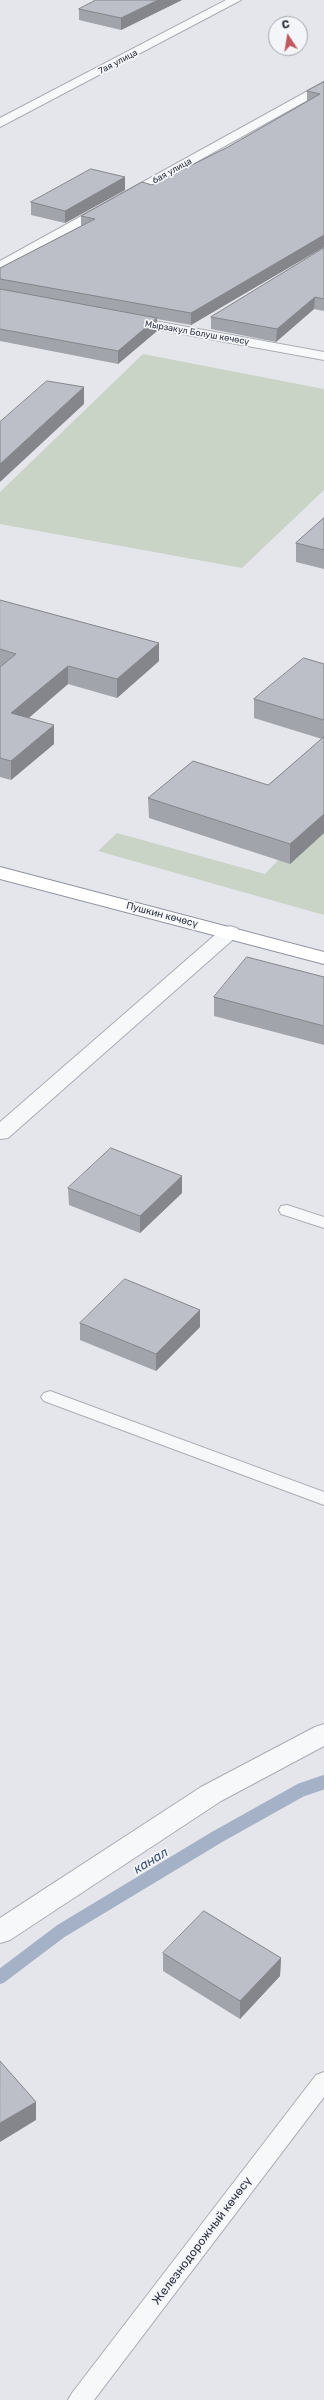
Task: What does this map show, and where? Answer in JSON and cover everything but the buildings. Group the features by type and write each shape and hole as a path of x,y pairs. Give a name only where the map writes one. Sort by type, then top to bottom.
{"highway":[{"name":"Пушкин көчөсү","path":"0,873 230,932 324,958"}],"street":[{"name":"7ая улица","path":"0,123 235,0"},
{"name":"6ая улица","path":"0,267 324,86"},
{"name":"Мырзакул Болуш көчөсү","path":"116,318 324,356"},
{"path":"193,332 213,320"},
{"path":"0,1133 230,932"},
{"path":"0,1932 211,1794 324,1734"}],"lane":[{"path":"286,1210 324,1223"},
{"path":"50,1397 324,1499"},
{"name":"Железнодорожный көчөсү","path":"80,2400 324,2081"}],"shaded area":[{"path":"143,354 324,389 324,490 242,568 0,524 0,492"},
{"path":"324,811 324,915 98,851 117,833 265,874"}],"waterway":[{"name":"канал","path":"0,1977 61,1931 217,1837 301,1790 324,1782"}]}
